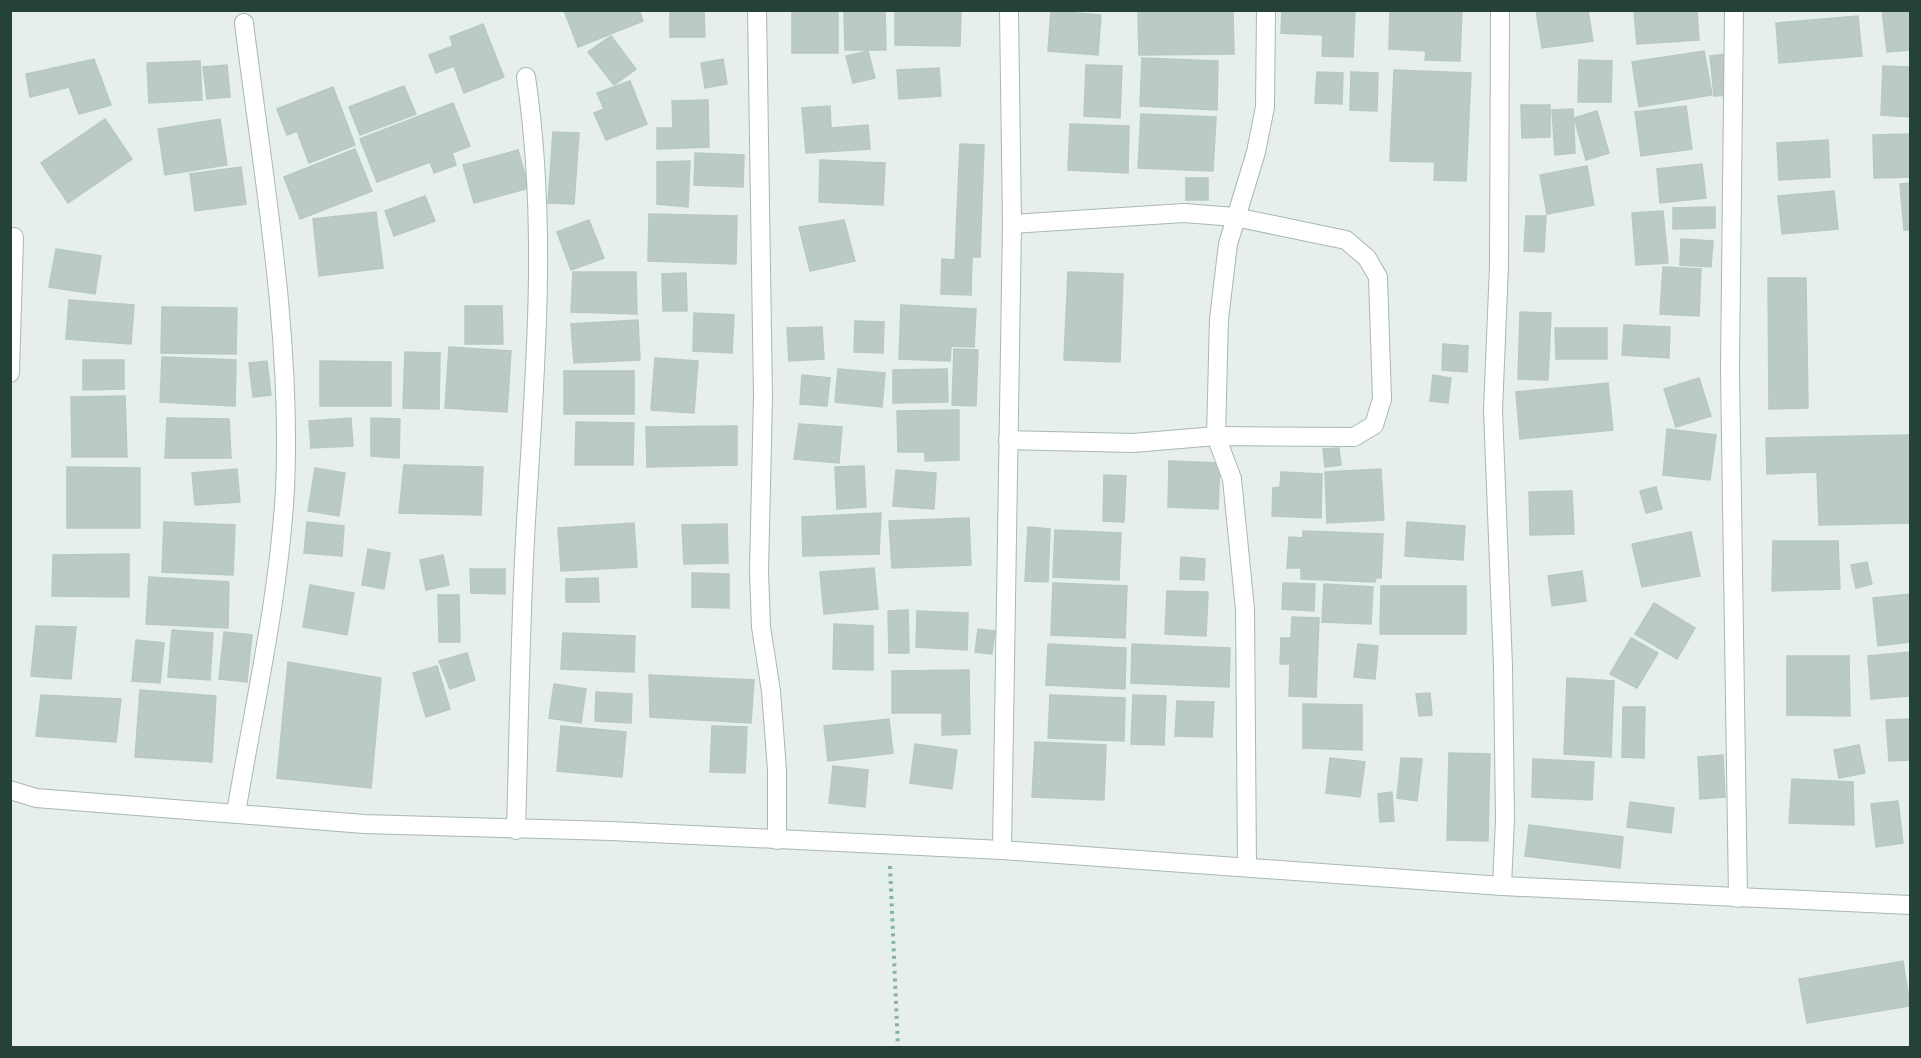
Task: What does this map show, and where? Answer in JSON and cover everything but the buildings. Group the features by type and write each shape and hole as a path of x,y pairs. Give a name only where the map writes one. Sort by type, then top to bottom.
{"street":[{"path":"757,10 763,397 759,571 761,627 771,691 777,770 777,840"},
{"path":"1002,850 1012,224 1009,10"},
{"path":"1247,866 1245,609 1232,479 1216,436 1219,319 1228,244 1256,152 1265,107 1266,10"},
{"path":"1500,10 1498,266 1493,410 1503,666 1505,819 1502,886"},
{"path":"1734,10 1730,369 1738,898"},
{"path":"236,813 270,628 285,489 284,350 244,23"},
{"path":"516,830 519,644 540,312 534,131 526,77"},
{"path":"1008,440 1133,444 1216,436 1354,437 1374,425 1382,399 1378,277 1367,258 1346,240 1235,217 1184,213 1012,224"},
{"path":"10,373 14,237"},
{"path":"10,790 36,798 364,824 611,831 1002,850 1502,886 1911,905"}],"path":[{"path":"889,845 898,1047"}]}
